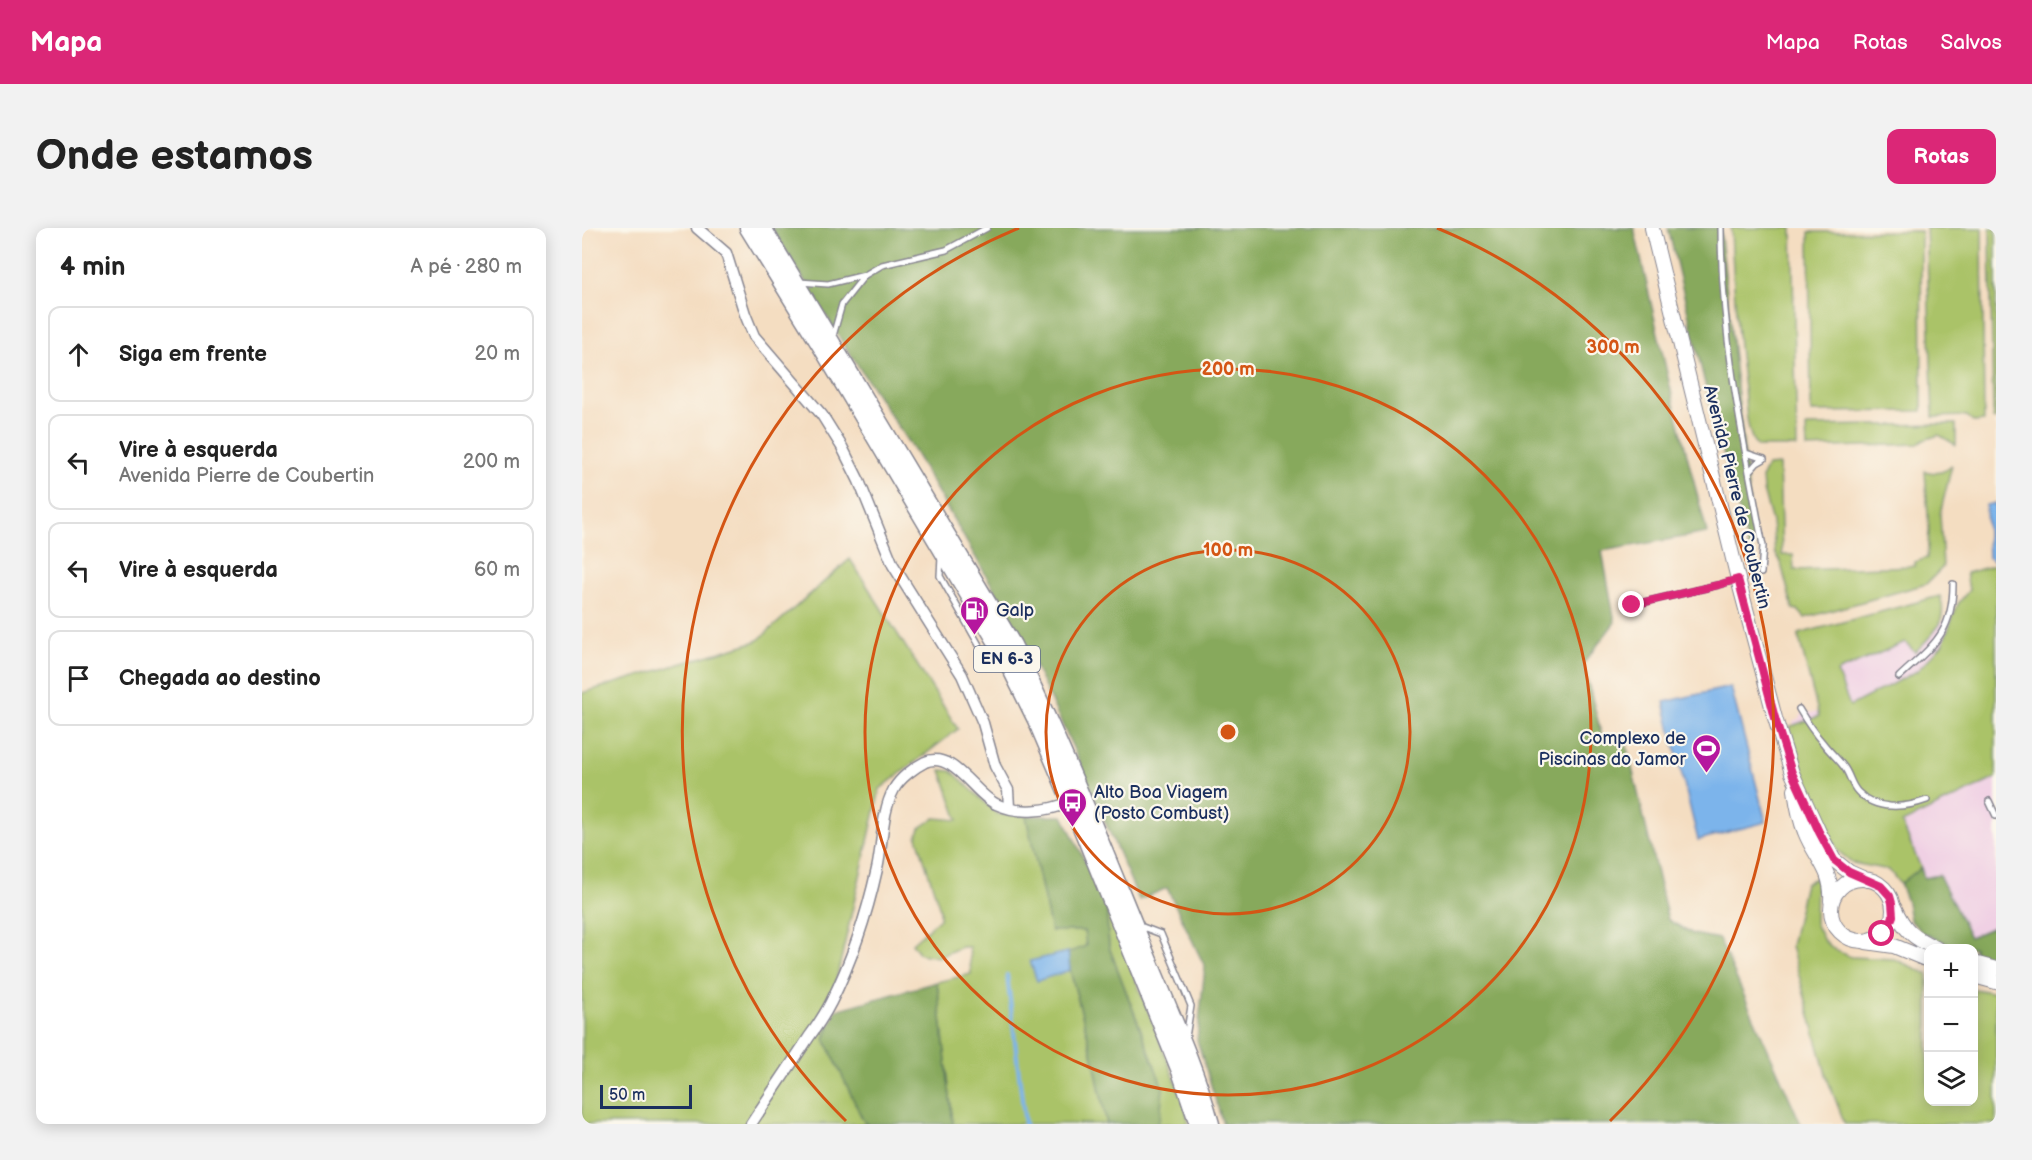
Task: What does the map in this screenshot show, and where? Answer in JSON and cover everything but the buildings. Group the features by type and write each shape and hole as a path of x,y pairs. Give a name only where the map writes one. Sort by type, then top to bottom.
{"main road":[{"name":"EN 6-3","path":"748,228 942,549 1011,669 1036,720 1071,802 1180,1071 1198,1124"},
{"name":"EN 6-3","path":"763,228 1013,645 1051,722 1185,1051 1210,1124"}],"street":[{"path":"697,228 726,254 754,336 822,415 842,447 859,481 893,565 962,675 983,723 995,766 1008,790 1009,807"},
{"name":"Avenida Pierre de Coubertin","path":"1652,228 1738,579 1792,773 1802,824 1811,845 1830,877 1831,904"},
{"path":"751,1124 831,1004 860,934 878,867 886,813 895,787 904,777 926,762 940,760 966,777 987,799 997,805 1023,810 1051,810 1071,802"},
{"name":"Avenida Pierre de Coubertin","path":"1792,773 1834,860 1849,872 1867,880"},
{"path":"1924,958 1887,944 1846,938 1837,930 1832,920 1833,897 1844,885 1859,879 1881,886 1886,891 1907,931 1926,944"},
{"path":"1861,942 1876,938 1888,928 1893,916 1892,903"},
{"path":"1978,964 1996,969"},
{"path":"1978,977 1996,982"}],"lane":[{"path":"832,340 842,304 866,275 882,265 946,250 987,228"},
{"path":"1722,228 1723,280 1730,358 1763,546 1761,573"},
{"path":"796,282 828,284 866,275"},
{"path":"1746,453 1764,459 1749,472"},
{"path":"1632,605 1738,579"},
{"path":"1899,676 1925,655 1943,632 1952,608 1953,584"},
{"path":"1799,709 1819,738 1844,767 1857,791 1865,797 1880,804 1899,807 1909,807 1927,800"},
{"path":"1989,801 1996,816"}],"shaded area":[{"path":"1987,603 1996,623 1996,959 1978,955 1978,944 1948,944 1922,932 1910,920 1907,902 1900,884 1889,870 1853,863 1838,851 1807,785 1793,722 1802,714 1821,711 1832,669"}],"green space":[{"path":"772,228 1634,228 1674,404 1707,533 1602,551 1615,622 1583,664 1603,740 1624,734 1668,920 1693,934 1719,939 1801,1124 1223,1124 1197,1040 1205,967 1167,888 1139,900 1075,752 1018,630 912,448"},
{"path":"1668,228 1720,228 1754,545 1749,550 1705,384"},
{"path":"1731,228 1792,228 1797,447 1757,447 1751,435 1746,412 1737,329"},
{"path":"1926,228 1982,228 1984,421 1974,422 1967,416 1933,417"},
{"path":"1990,228 1996,228 1996,419 1993,419"},
{"path":"1921,231 1922,411 1811,412 1809,232"},
{"path":"1956,424 1956,445 1939,435 1918,444 1807,448 1806,426"},
{"path":"1779,465 1782,555 1793,555 1794,570 1915,566 1915,562 1927,558 1929,531 1925,471 1940,472 1952,465 1940,514 1943,567 1926,584 1805,618 1798,610 1793,609 1780,560 1775,553 1772,522 1763,490 1762,477 1767,466"},
{"path":"850,559 958,729 880,789 825,1038 866,1124 582,1124 582,693 757,641"},
{"path":"1996,565 1996,778 1902,823 1921,868 1900,884 1889,870 1853,863 1838,851 1816,810 1789,727 1819,716 1798,634 1940,596 1941,621 1933,634 1915,652 1905,642 1837,672 1850,706 1917,671 1942,645 1958,604 1969,590 1966,573"},
{"path":"941,770 952,771 997,814 1026,816 1051,930 1084,931 1087,946 1067,953 1107,1124 953,1124 937,982 971,974 969,947 961,947 938,957 920,954 912,943 940,918 940,909 917,837 920,828 935,818 958,820"},
{"path":"1026,816 1063,816 1106,904 1109,947 1163,1088 1160,1118 1157,1124 1107,1124 1067,953 1086,946 1084,931 1051,931"},
{"path":"1921,868 1924,878 1939,875 1970,937 1996,926 1996,959 1978,955 1978,944 1948,944 1922,932 1910,920 1907,902 1900,884"},
{"path":"1816,878 1815,923 1824,941 1837,951 1851,957 1894,959 1924,972 1924,1106 1978,1106 1978,990 1996,993 1996,1124 1845,1124 1827,1078 1791,946 1805,883"},
{"path":"1106,904 1185,1105 1189,1124 1157,1124 1160,1118 1155,1067 1109,947"},
{"path":"937,982 953,1124 866,1124 825,1039 836,1010"}],"water":[{"path":"1996,503 1996,563 1988,557 1986,505"},
{"path":"1731,687 1766,822 1698,840 1664,702"},
{"path":"1068,952 1070,970 1037,981 1030,961"}],"waterway":[{"path":"1007,975 1025,1124"}],"place":[{"name":"Galp","path":"975,636"},
{"name":"Complexo de Piscinas do Jamor","path":"1707,774"},
{"name":"Alto Boa Viagem (Posto Combust)","path":"1073,828"}],"route":[{"path":"1632,605 1738,579 1792,773 1834,860 1849,872 1881,886 1890,896 1893,916 1888,928 1882,934"}]}
